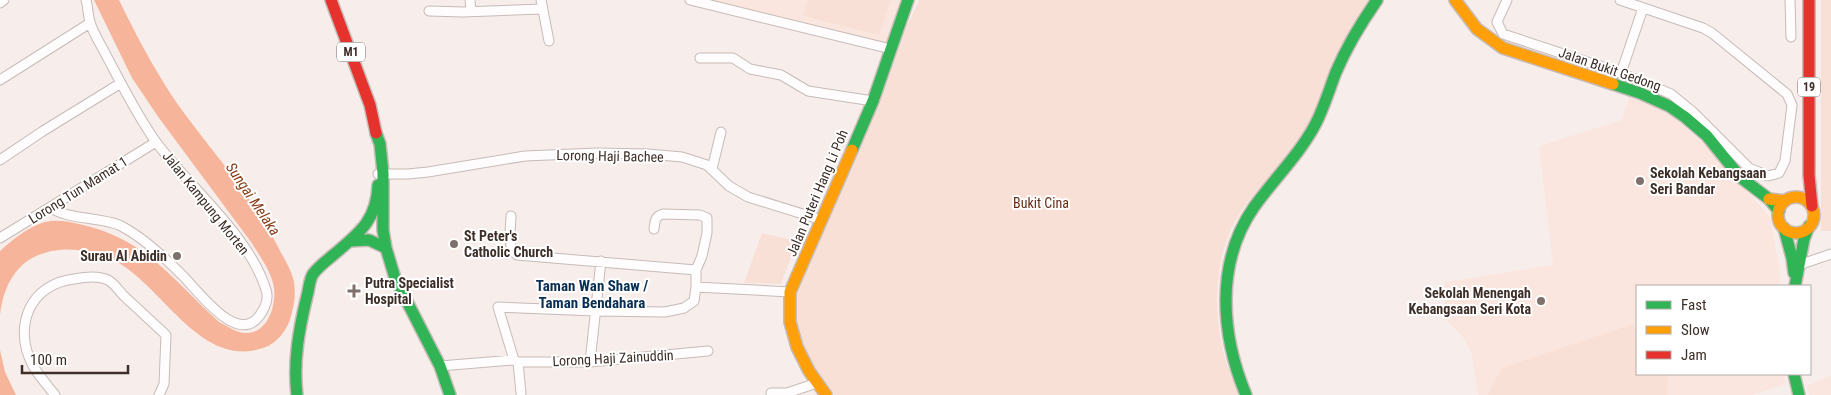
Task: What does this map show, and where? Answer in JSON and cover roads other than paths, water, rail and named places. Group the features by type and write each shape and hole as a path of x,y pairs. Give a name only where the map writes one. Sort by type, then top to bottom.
{"main road":[{"name":"M1","path":"331,0 370,105 380,144 382,170"},
{"name":"Jalan Puteri Hang Li Poh","path":"826,395 796,348 791,331 788,306 790,292 873,101 908,0"},
{"path":"1246,395 1239,380 1227,329 1226,296 1230,264 1238,233 1256,204 1294,157 1315,125 1339,64 1377,0"},
{"name":"Jalan Bukit Gedong","path":"1455,0 1477,29 1503,48 1624,87 1669,106 1685,116 1707,136 1740,177 1769,199 1785,203"},
{"name":"19","path":"1809,0 1809,175 1812,206"},
{"path":"297,395 295,362 297,344 312,276 366,224 375,210 382,170"},
{"path":"382,170 382,214 386,248 395,278 440,366 450,395"},
{"path":"1795,285 1792,258 1784,228 1780,223 1785,203 1804,187 1809,175"},
{"path":"1785,203 1802,198 1812,206 1814,216 1804,239 1795,285"},
{"path":"1784,228 1800,232 1809,226"},
{"path":"350,241 372,240 386,248"},
{"path":"1794,375 1799,395"}],"street":[{"path":"0,3 4,0"},
{"name":"Jalan Kampung Morten","path":"51,206 56,212 61,214 93,218 119,225 158,254 181,274 208,303 232,323 246,325 257,319 266,308 267,292 255,266 234,235 156,142 121,83 90,23 86,0"},
{"path":"470,0 471,11"},
{"path":"690,0 891,49"},
{"path":"1507,0 1497,22 1503,34 1621,73 1671,94 1693,112 1749,168 1768,176 1779,173 1785,161 1792,105 1787,94 1712,33 1703,28 1620,0"},
{"path":"1790,0 1791,37"},
{"path":"429,11 471,11 542,5 549,40"},
{"path":"1610,83 1621,73 1643,8"},
{"path":"0,80 90,23"},
{"path":"700,58 733,58 750,69 781,75 808,91 873,101"},
{"path":"1621,73 1624,87"},
{"path":"0,160 121,83"},
{"path":"712,169 721,132"},
{"name":"Lorong Tun Mamat 1","path":"0,238 156,142"},
{"name":"Lorong Haji Bachee","path":"382,170 408,174 525,156 597,152 682,157 700,162 712,169 729,186 748,197 822,220"},
{"path":"521,393 516,361 498,307 665,312 684,308 694,300 696,270 702,256 707,218 705,216 663,214 655,219 654,229"},
{"path":"511,216 510,244 512,251 517,255 696,270"},
{"path":"1799,265 1831,254"},
{"path":"590,362 601,261"},
{"path":"54,395 32,365 27,352 24,332 26,314 36,297 53,284 86,277 108,280 166,334 164,384 159,395"},
{"path":"696,288 790,292"},
{"name":"Lorong Haji Zainuddin","path":"440,366 516,361 590,362 708,351"},
{"path":"771,393 786,393 817,383"}],"place":[{"name":"Sekolah Kebangsaan Seri Bandar","path":"1640,181"},
{"name":"St Peter's Catholic Church","path":"454,244"},
{"name":"Surau Al Abidin","path":"177,256"},
{"name":"Putra Specialist Hospital","path":"354,291"},
{"name":"Sekolah Menengah Kebangsaan Seri Kota","path":"1541,301"}],"district":[{"name":"Taman Wan Shaw / Taman Bendahara","path":"592,294"}],"water label":[{"name":"Sungai Melaka","path":"253,199"}],"park label":[{"name":"Bukit Cina","path":"1041,203"}]}
